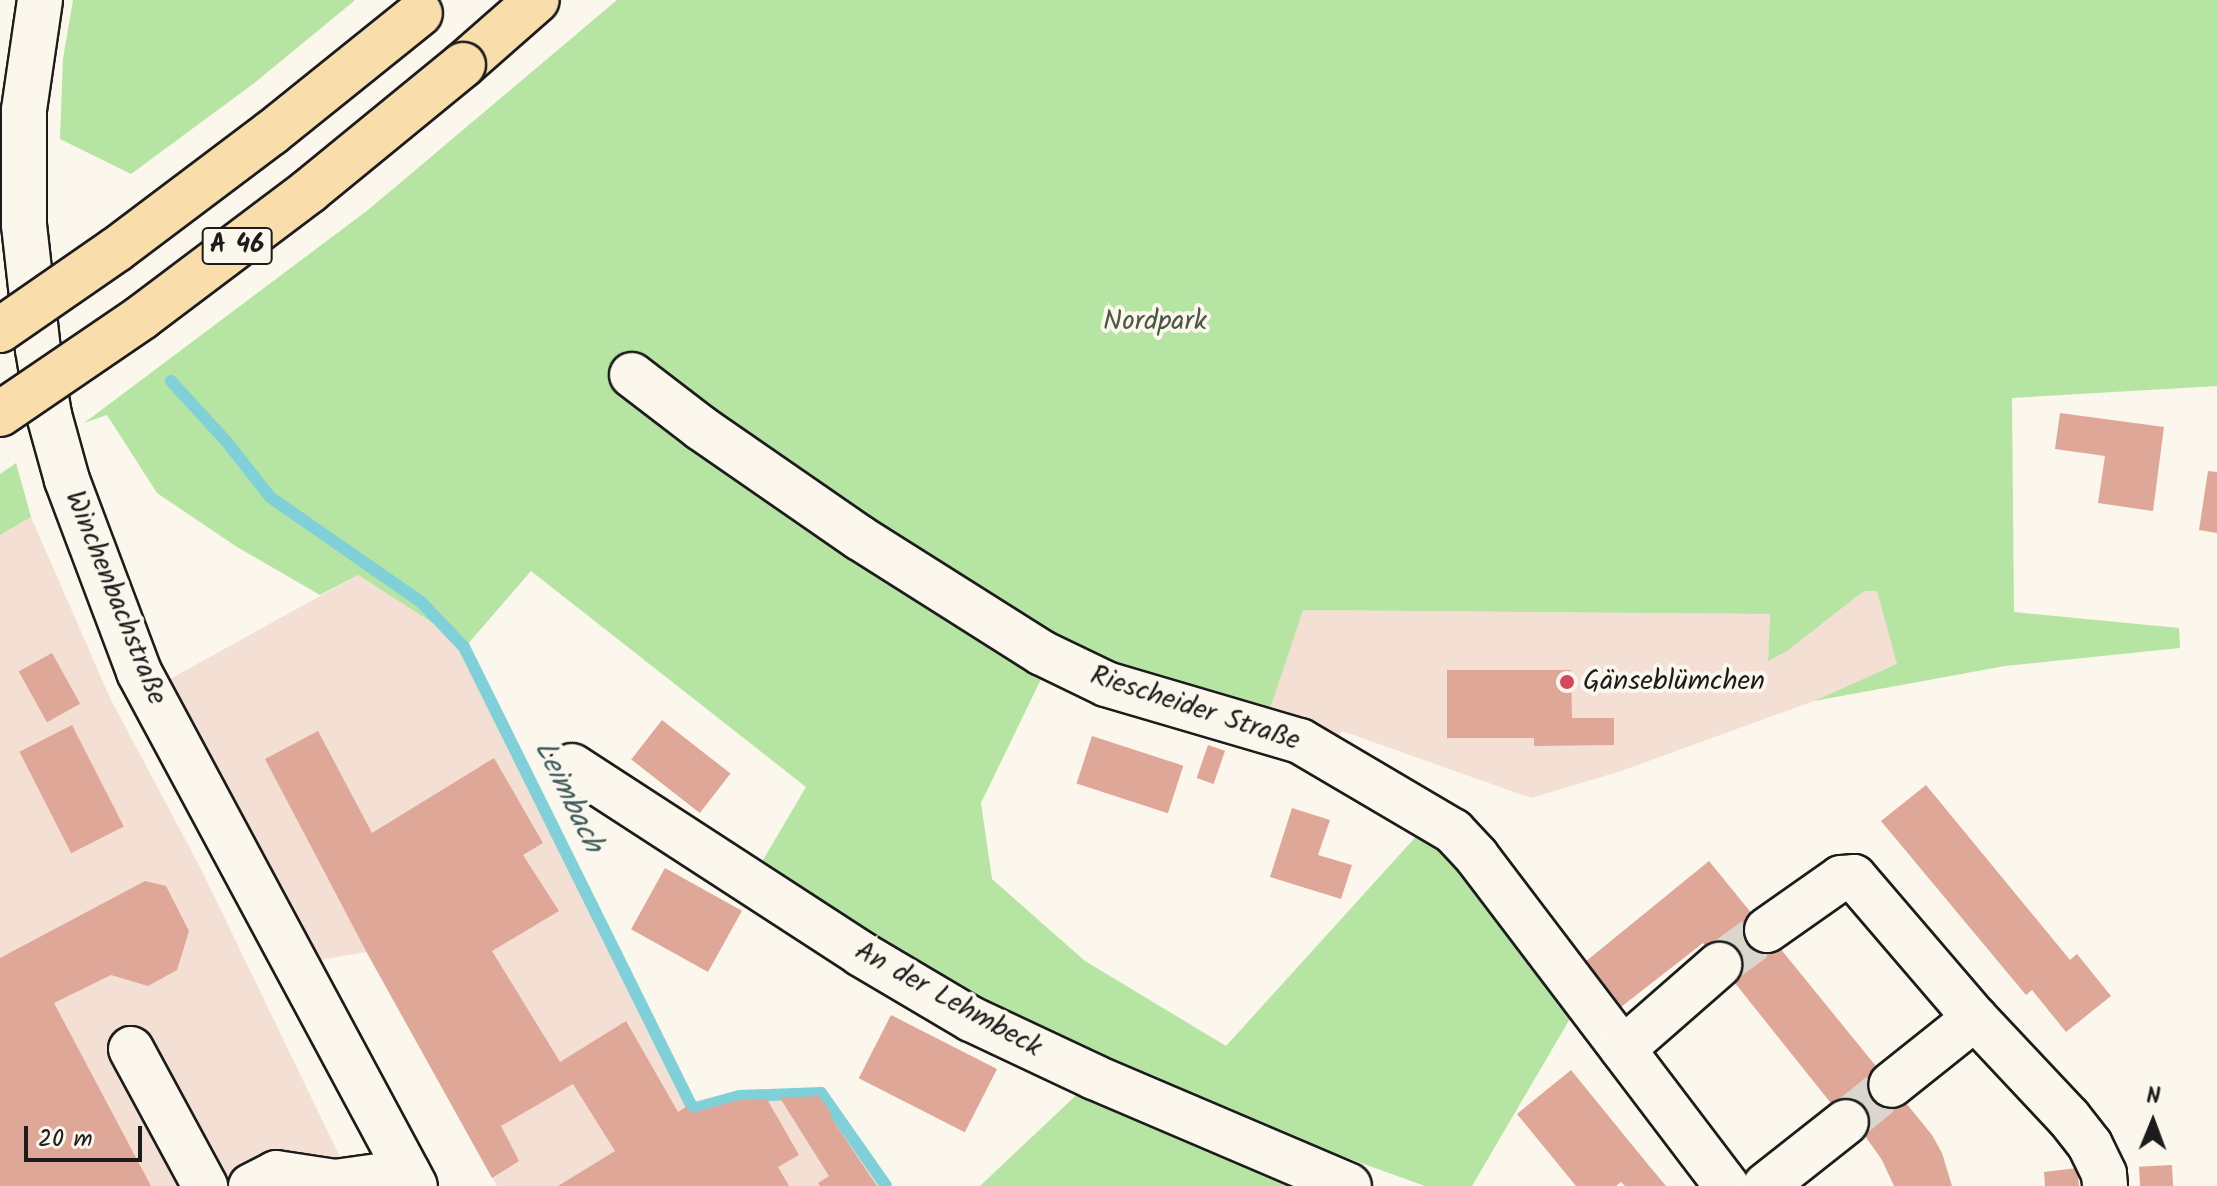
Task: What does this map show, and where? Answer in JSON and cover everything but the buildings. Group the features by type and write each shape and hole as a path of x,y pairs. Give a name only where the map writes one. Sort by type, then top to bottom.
{"highway":[{"name":"A 46","path":"0,414 142,317 274,218 463,65 537,0"},
{"name":"A 46","path":"0,330 117,249 271,133 427,7"}],"street":[{"name":"Winchenbachstraße","path":"40,0 24,110 24,225 49,415 67,480 139,672 411,1179"},
{"name":"Riescheider Straße","path":"632,375 701,428 860,538 1042,653 1106,684 1300,741 1432,816 1477,857 1727,1186"},
{"name":"An der Lehmbeck","path":"572,766 861,954 971,1019 1094,1077 1349,1186"},
{"path":"1767,930 1841,878 1854,877 1975,1018 2069,1118 2090,1145 2104,1174 2105,1186"},
{"path":"1623,1049 1719,965"},
{"path":"1891,1085 1975,1018"},
{"path":"131,1049 205,1186"},
{"path":"1765,1186 1846,1122"},
{"path":"251,1186 276,1173 335,1182 411,1179"}],"shaded area":[{"path":"31,517 110,698 202,871 354,1186 0,1186 0,535"},
{"path":"358,575 467,645 691,1102 736,1091 824,1088 891,1186 497,1186 366,952 314,961 170,679"},
{"name":"Gänseblümchen","path":"1864,591 1877,591 1898,664 1814,701 1621,771 1531,798 1342,731 1333,746 1267,718 1302,610 1770,614 1768,660 1787,651"}],"green space":[{"path":"73,0 354,1 253,84 131,174 60,139 63,59"},
{"name":"Nordpark","path":"617,0 2217,0 2217,386 2012,398 2014,612 2179,628 2180,648 2005,666 1814,701 1897,664 1877,591 1864,591 1787,651 1768,661 1770,614 1303,610 1267,718 1141,676 1050,634 1044,673 981,803 992,879 1085,961 1226,1046 1422,830 1478,877 1578,1005 1472,1186 1425,1186 1200,1105 991,1016 882,950 763,860 806,787 531,571 467,645 358,575 320,595 237,547 157,493 107,415 84,423 368,210"},
{"path":"16,463 31,517 0,535 0,474"},
{"path":"1088,1084 1322,1186 980,1186"}],"waterway":[{"name":"Leimbach","path":"171,381 226,441 270,497 421,602 464,647 693,1109 740,1096 821,1093 886,1186"}],"tunnel":[{"path":"1719,965 1767,930"},
{"path":"1846,1122 1891,1085"}],"place":[{"name":"Gänseblümchen","path":"1567,682"}]}
